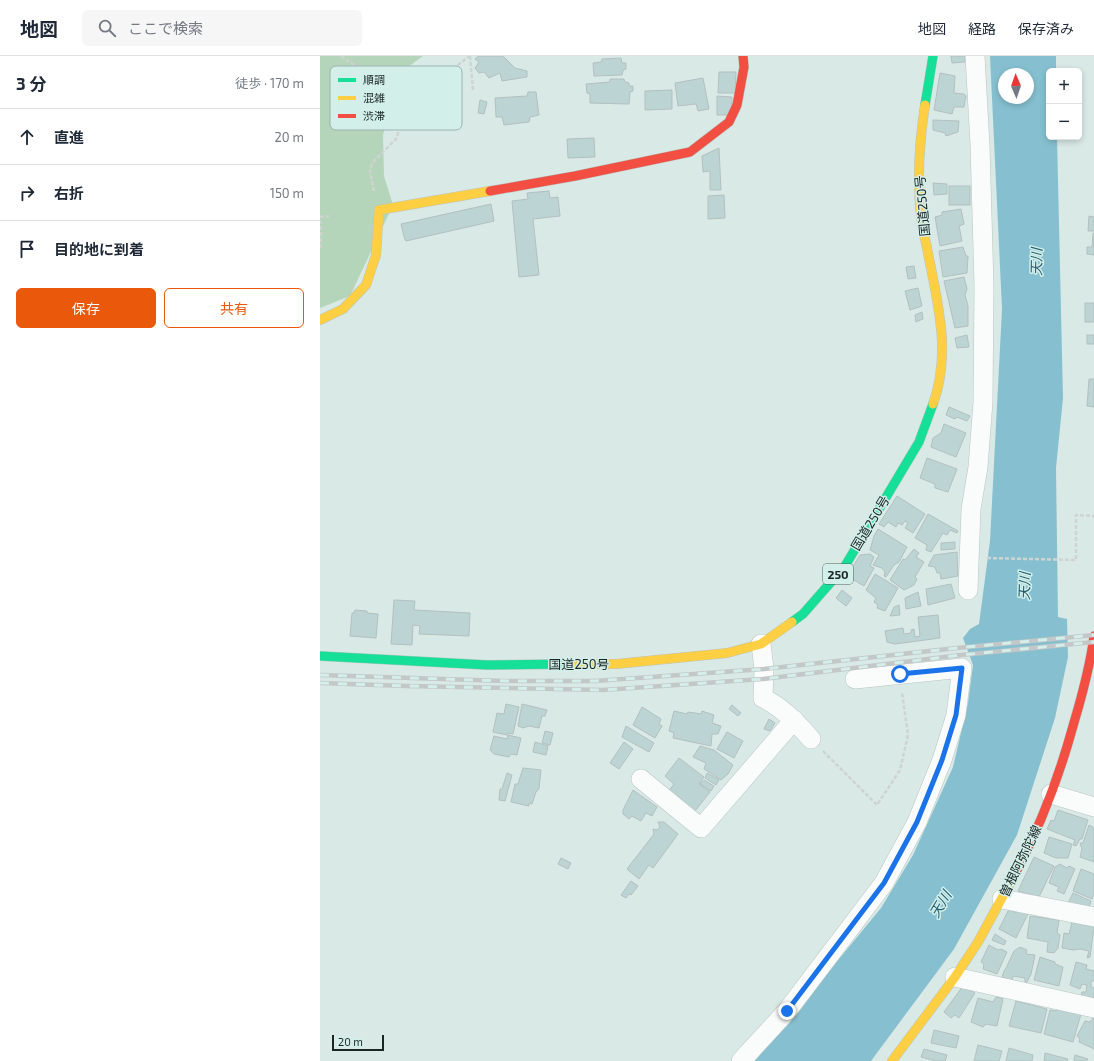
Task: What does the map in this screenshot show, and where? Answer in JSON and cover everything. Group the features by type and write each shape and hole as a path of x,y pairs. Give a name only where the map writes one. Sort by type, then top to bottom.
{"main road":[{"path":"320,320 343,309 366,285 376,255 379,210 575,176 690,152 729,122 737,105 744,67 743,56"},
{"name":"国道250号","path":"320,656 487,665 616,664 727,653 761,644 803,614 845,566 918,442 936,396 943,361 941,322 921,219 919,186 919,152 933,56"},
{"name":"曽根阿弥陀線","path":"892,1061 956,977 978,942 1031,844 1051,794 1068,744 1092,661 1094,636"}],"street":[{"path":"968,590 971,509 978,467 983,402 984,278 976,56"},
{"path":"761,644 764,669 763,698 774,703 794,720 811,739"},
{"path":"741,1061 787,1011 884,883 917,822 942,760 956,715 962,668 855,679"},
{"path":"641,779 701,828 794,720"},
{"path":"1051,794 1094,807"},
{"path":"1002,899 1094,917"},
{"path":"956,977 1094,1008"}],"path":[{"path":"340,56 354,66"},
{"path":"456,66 470,56"},
{"path":"470,56 473,90"},
{"path":"379,210 370,172 372,163 396,139 399,130"},
{"path":"320,217 328,216"},
{"path":"320,220 320,248"},
{"path":"983,558 1076,560 1076,515 1094,516"},
{"path":"811,739 877,805 900,770 908,735 900,674"}],"green space":[{"path":"320,56 423,56 409,66 330,66 330,130 384,130 383,135 384,176 393,205 350,296 320,308"}],"water":[{"name":"天川","path":"990,56 1056,56 1056,68 1046,68 1046,140 1057,140 1063,398 1056,468 1058,617 1067,619 1068,657 1055,718 1017,835 954,949 871,1061 755,1061 881,908 913,855 953,767 968,703 973,665 963,638 970,629 979,624 990,541 1002,309"}],"building":[{"path":"478,56 503,56 515,68 527,71 527,77 502,81 500,73 489,78 484,72 479,73 475,68 479,62 475,59"},
{"path":"951,56 965,56 965,62 952,63"},
{"path":"621,58 622,63 626,63 626,69 623,70 622,75 594,76 593,63 601,62 602,59"},
{"path":"719,72 736,72 735,93 718,93"},
{"path":"940,73 955,76 954,93 964,94 966,96 964,107 954,107 952,114 934,110"},
{"path":"703,78 709,109 698,111 696,104 678,106 675,83"},
{"path":"610,79 624,79 625,82 629,83 629,86 633,86 633,91 630,92 629,104 590,103 590,94 587,93 586,84 610,82"},
{"path":"672,90 672,109 645,110 645,91"},
{"path":"528,92 536,92 539,115 530,117 529,122 504,125 502,117 496,117 495,98 527,96"},
{"path":"717,96 732,97 731,115 717,115"},
{"path":"480,100 487,102 484,114 478,113"},
{"path":"933,120 959,121 958,132 946,136 945,133 933,130"},
{"path":"594,138 595,157 568,158 567,139"},
{"path":"719,148 721,190 710,190 710,171 703,172 702,156"},
{"path":"933,183 947,184 947,194 934,195"},
{"path":"949,186 970,186 970,205 949,205"},
{"path":"549,191 550,198 558,197 560,216 533,219 539,275 519,277 512,201 528,199 527,193"},
{"path":"724,195 725,218 708,219 708,196"},
{"path":"491,204 494,221 405,240 401,224"},
{"path":"961,209 964,224 959,226 962,241 940,246 935,217 942,215 942,212"},
{"path":"1089,216 1094,217 1094,231 1088,231"},
{"path":"1093,233 1094,255 1087,254 1087,247 1092,247"},
{"path":"963,247 966,256 968,256 967,273 943,277 939,251"},
{"path":"914,266 916,278 908,279 906,267"},
{"path":"964,277 967,289 965,295 968,306 968,326 955,328 944,281"},
{"path":"918,288 922,306 910,310 905,291"},
{"path":"1085,303 1094,303 1094,322 1085,322"},
{"path":"922,312 923,319 916,322 915,315"},
{"path":"967,335 969,347 957,348 955,338"},
{"path":"1087,335 1094,335 1094,344 1087,344"},
{"path":"1089,379 1094,379 1094,407 1087,406"},
{"path":"949,407 970,416 967,421 957,417 955,419 946,415"},
{"path":"944,424 966,433 956,457 931,447 933,438 941,433"},
{"path":"927,458 957,469 948,492 935,488 935,484 920,478"},
{"path":"897,496 925,514 913,533 905,528 908,523 905,521 902,525 898,523 896,527 888,522 884,527 879,524"},
{"path":"928,514 958,531 957,533 950,530 947,535 943,533 931,552 926,550 927,545 915,538"},
{"path":"878,529 907,547 899,562 894,565 886,577 884,576 885,572 882,568 873,565 879,555 870,550 874,536"},
{"path":"955,542 955,549 941,550 941,543"},
{"path":"914,549 919,553 916,557 924,562 915,577 917,579 914,585 904,590 890,580 903,559 905,560"},
{"path":"957,552 958,576 941,579 940,573 937,573 935,567 928,566 934,555"},
{"path":"870,554 874,557 870,566 874,568 864,586 847,576 860,555"},
{"path":"875,574 898,588 885,611 877,608 878,605 874,602 876,598 866,590"},
{"path":"951,584 955,598 928,605 926,589"},
{"path":"842,590 852,598 846,606 836,598"},
{"path":"918,592 921,606 906,609 905,598"},
{"path":"394,600 415,601 414,610 470,613 469,636 419,634 420,626 413,625 412,645 391,644"},
{"path":"899,605 900,615 890,616 894,607"},
{"path":"355,610 378,614 376,638 350,636 352,613 354,613"},
{"path":"938,615 940,638 895,644 887,642 885,631 903,628 904,634 911,633 911,630 914,629 915,637 920,636 918,617"},
{"path":"506,704 519,707 513,734 507,733 507,735 493,732 497,713 504,714"},
{"path":"522,704 547,710 545,716 542,716 539,728 529,726 523,728 518,726"},
{"path":"732,705 741,713 738,716 729,709"},
{"path":"642,707 661,719 659,724 662,726 655,738 633,725"},
{"path":"674,711 687,714 688,712 701,714 702,711 714,715 712,723 721,726 718,734 712,734 711,746 673,738 674,733 669,731"},
{"path":"769,719 775,723 770,731 764,729"},
{"path":"626,726 654,743 649,752 622,737"},
{"path":"545,731 553,733 550,745 542,743"},
{"path":"727,732 743,741 734,758 717,749"},
{"path":"508,735 521,738 517,755 511,754 509,757 494,754 490,750 494,736 507,739"},
{"path":"535,742 548,746 546,755 533,752"},
{"path":"624,742 633,749 619,769 610,763"},
{"path":"700,746 714,750 733,765 728,774 721,780 704,769 706,763 693,757"},
{"path":"679,758 704,777 699,784 710,792 695,811 668,792 674,784 665,776"},
{"path":"523,768 541,770 539,789 536,792 532,804 529,803 529,806 511,802 515,784 518,784"},
{"path":"507,773 512,775 505,801 499,800 500,789 502,789"},
{"path":"707,773 719,780 716,785 705,778"},
{"path":"704,780 714,786 711,791 700,784"},
{"path":"633,790 657,807 652,816 646,813 641,821 632,816 629,819 623,814 623,810"},
{"path":"1058,810 1088,820 1082,839 1080,839 1076,846 1073,845 1075,840 1047,829 1051,820 1054,821"},
{"path":"658,822 664,822 678,834 653,868 649,865 639,879 627,869 654,834 653,829 657,830 660,827"},
{"path":"1089,825 1094,828 1094,862 1080,857 1082,849 1080,843 1083,843"},
{"path":"1049,837 1072,844 1068,858 1056,858 1044,853"},
{"path":"1034,857 1054,866 1039,897 1018,891"},
{"path":"561,858 571,863 568,869 558,864"},
{"path":"1060,864 1067,868 1069,866 1075,869 1064,894 1057,891 1059,887 1049,883 1055,867"},
{"path":"1081,869 1094,874 1094,895 1092,899 1073,891"},
{"path":"631,881 638,886 631,895 629,894 626,898 621,895"},
{"path":"1073,893 1091,901 1089,907 1068,903"},
{"path":"1009,909 1016,913 1018,910 1028,914 1016,938 999,929"},
{"path":"1030,916 1059,920 1057,933 1060,935 1058,948 1054,953 1047,952 1048,942 1027,938"},
{"path":"1072,922 1094,927 1090,957 1087,958 1089,951 1062,948 1064,933 1069,934"},
{"path":"995,934 1006,941 1004,945 992,940"},
{"path":"989,945 998,950 1001,949 1007,952 997,974 983,969 984,964 981,962"},
{"path":"1020,947 1027,950 1026,954 1035,955 1031,974 1025,986 1025,978 1013,976 1012,981 1002,977 1014,951"},
{"path":"1040,957 1055,962 1055,964 1063,967 1059,986 1034,980"},
{"path":"1076,962 1087,965 1086,969 1094,971 1094,981 1091,981 1091,987 1094,988 1094,1000 1081,997 1082,992 1086,992 1087,985 1082,984 1080,989 1070,985"},
{"path":"963,986 975,993 959,1018 955,1015 951,1018 944,1012"},
{"path":"996,997 1003,999 997,1026 986,1024 983,1027 971,1022 978,998 993,1002"},
{"path":"1016,1001 1047,1009 1041,1033 1009,1026"},
{"path":"1058,1007 1081,1014 1073,1042 1044,1034 1050,1010 1056,1011"},
{"path":"1093,1018 1094,1049 1079,1042 1080,1039 1077,1036 1085,1021 1090,1022"},
{"path":"934,1030 959,1036 956,1048 931,1043"},
{"path":"978,1045 1002,1051 999,1061 974,1061"},
{"path":"1009,1048 1033,1055 1032,1061 1006,1061"},
{"path":"924,1049 947,1055 945,1061 936,1061 921,1057"},
{"path":"1045,1053 1068,1059 1067,1061 1044,1061"},
{"path":"1075,1055 1088,1059 1087,1061 1074,1061"}],"railway":[{"path":"320,675 505,681 595,681 764,669 1094,635"},
{"path":"320,683 603,690 763,679 961,655 1094,642"}],"traffic: fast":[{"path":"925,105 933,56"},
{"path":"792,622 803,614 845,566 919,442 933,404"},
{"path":"320,656 487,665 570,664"}],"traffic: slow":[{"path":"925,105 921,133 919,190 922,226 938,307 942,346 939,385 933,404"},
{"path":"320,320 343,309 366,285 376,255 379,210 490,191"},
{"path":"570,664 616,664 727,653 761,644 792,622"},
{"path":"892,1061 955,977 978,942 1015,874"}],"traffic: jam":[{"path":"490,191 575,176 690,152 729,122 737,105 744,67 743,56"},
{"path":"1015,874 1041,820 1062,764 1085,681 1094,636"}],"route":[{"path":"787,1011 884,883 917,822 942,760 956,715 962,668 900,674"}]}
